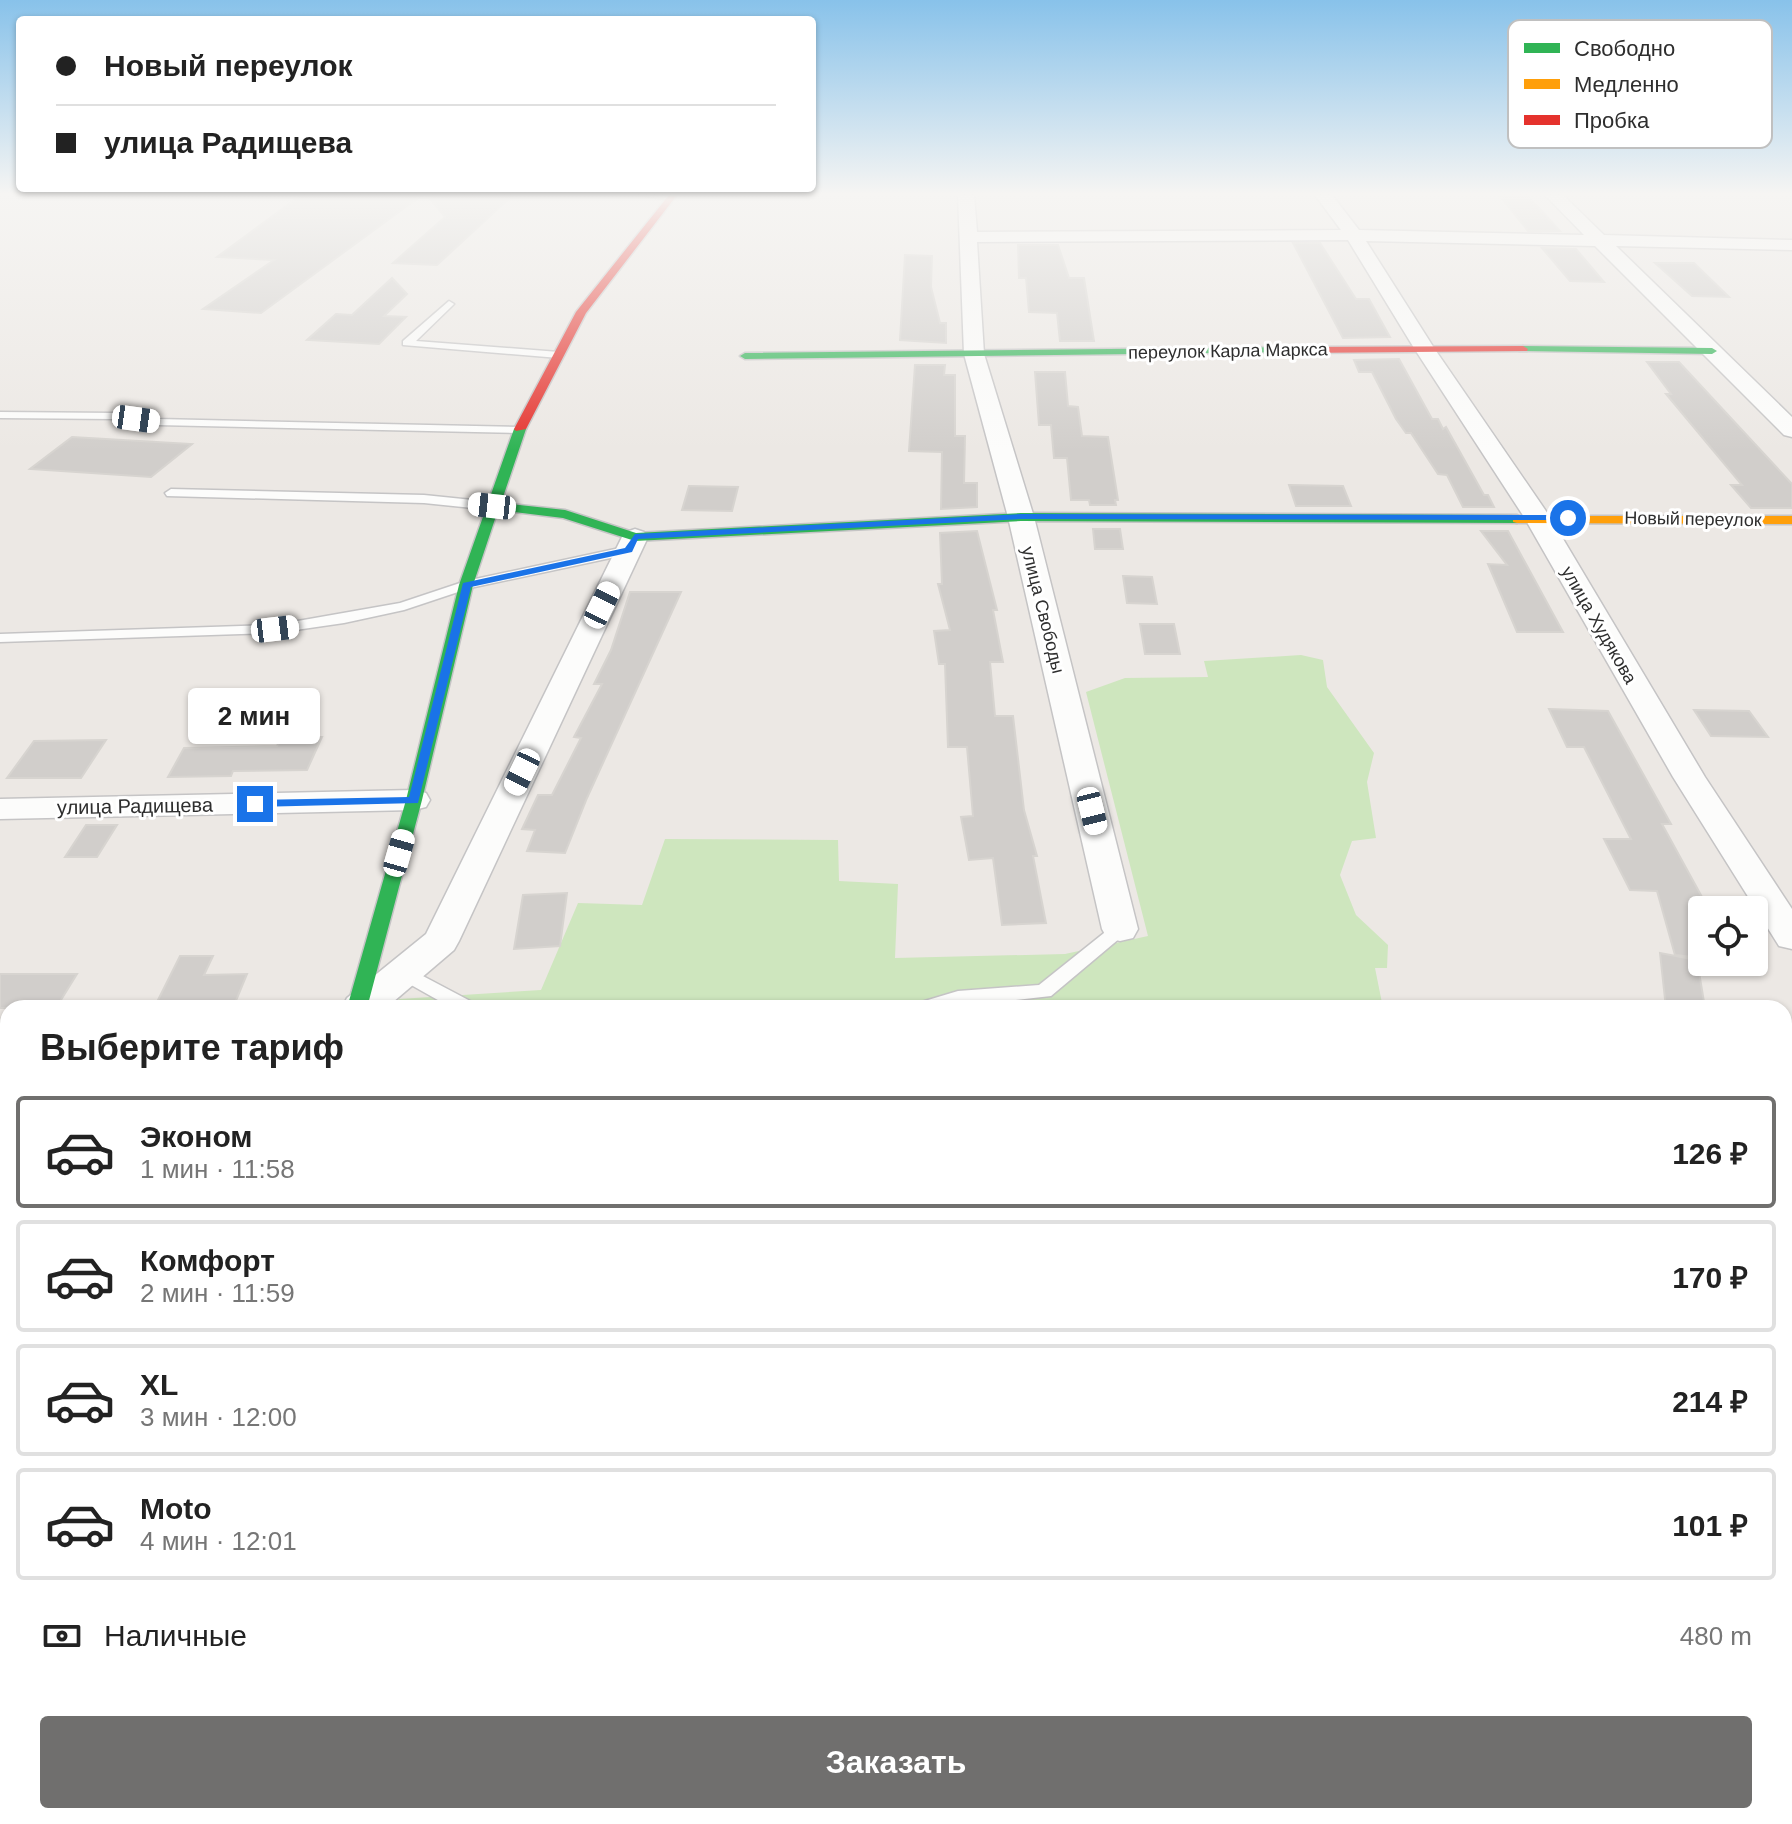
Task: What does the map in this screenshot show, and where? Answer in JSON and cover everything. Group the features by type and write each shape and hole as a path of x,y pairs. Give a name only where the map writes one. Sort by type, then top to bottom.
{"street":[{"path":"361,1000 466,585 492,506 519,430 581,312 606,280"},
{"name":"улица Свободы","path":"971,280 974,354 1021,517 1120,929"},
{"name":"улица Худякова","path":"1382,280 1537,517 1689,777 1792,937"},
{"path":"1639,280 1792,430"},
{"name":"переулок Карла Маркса","path":"745,356 1424,348 1712,351"},
{"name":"Новый переулок","path":"492,506 532,506 608,525 632,543 1021,517 1792,520"},
{"path":"369,1000 441,941 632,543"},
{"name":"улица Радищева","path":"0,809 414,800"}],"lane":[{"path":"449,304 407,343 559,355"},
{"path":"0,415 114,416 158,422 519,430"},
{"path":"171,493 424,499 492,506"},
{"path":"0,638 275,629 344,619 632,543"},
{"path":"951,1000 1044,991 1120,929"},
{"path":"404,972 453,1000"}],"green space":[{"path":"1301,655 1323,660 1327,687 1374,753 1367,782 1376,838 1352,841 1340,875 1356,915 1388,945 1387,968 1375,968 1381,1000 398,1000 541,990 578,903 642,905 665,839 838,840 839,881 898,884 895,958 1065,954 1148,936 1086,692 1125,678 1208,677 1204,661"}],"building":[{"path":"245,280 306,280 261,313 203,309"},
{"path":"390,280 394,280 407,294 384,316 406,317 379,344 307,340 336,314 352,315"},
{"path":"904,280 931,280 940,323 946,323 946,343 900,340"},
{"path":"1026,280 1084,280 1094,341 1060,341 1057,313 1029,312"},
{"path":"1313,280 1344,280 1356,299 1369,299 1390,337 1343,338"},
{"path":"1602,280 1604,282 1570,281"},
{"path":"1674,280 1712,280 1729,297 1692,296"},
{"path":"1399,359 1432,419 1438,419 1443,429 1446,427 1484,495 1488,495 1494,507 1463,507 1447,475 1438,474 1411,433 1406,433 1396,419 1372,372 1359,372 1354,360"},
{"path":"1647,362 1679,362 1792,484 1792,508 1751,508 1731,485 1742,485 1666,394 1671,394"},
{"path":"915,365 945,365 944,375 955,375 955,436 965,436 964,483 977,483 977,507 941,509 942,452 909,451"},
{"path":"1035,372 1065,372 1068,406 1078,407 1082,436 1108,437 1118,500 1115,500 1116,505 1090,505 1089,500 1071,500 1067,458 1054,458 1051,425 1039,425"},
{"path":"72,437 192,444 151,477 30,469"},
{"path":"1289,485 1343,486 1351,506 1296,506"},
{"path":"689,486 738,487 732,511 682,510"},
{"path":"1093,529 1120,529 1123,549 1095,549"},
{"path":"977,531 997,610 993,610 1003,662 990,662 995,716 1013,716 1024,810 1037,856 1033,856 1046,923 1002,925 993,858 969,860 961,817 973,816 967,747 948,747 945,664 939,664 934,631 950,630 938,584 942,584 940,533"},
{"path":"1481,531 1508,531 1563,632 1517,632 1488,564 1507,565"},
{"path":"1123,576 1152,577 1157,604 1127,603"},
{"path":"630,592 681,592 565,853 527,851 535,830 522,829 538,795 552,795 581,738 574,737 602,684 594,684 611,650"},
{"path":"1140,624 1174,624 1180,654 1145,654"},
{"path":"1549,709 1608,711 1671,824 1662,824 1701,896 1688,896 1688,956 1675,955 1657,891 1630,890 1604,839 1631,839 1584,747 1567,747"},
{"path":"1694,710 1749,711 1768,737 1711,736"},
{"path":"322,737 307,770 233,771 231,776 168,777 184,748 277,746 281,738"},
{"path":"106,740 81,778 7,778 34,741"},
{"path":"86,825 117,825 97,857 65,857"},
{"path":"567,893 560,946 514,949 523,895"},
{"path":"1660,953 1688,958 1688,976 1700,976 1704,1000 1665,1000"},
{"path":"180,956 213,956 204,975 247,974 236,1000 158,1000"},
{"path":"0,974 77,974 61,1000 0,1000"}],"traffic: fast":[{"path":"1523,349 1712,351"},
{"path":"745,356 1297,350"},
{"path":"359,1000 414,800 466,585 520,429"},
{"path":"492,506 565,514 635,537 1021,517 1517,519"}],"traffic: slow":[{"path":"1517,519 1792,520"}],"traffic: jam":[{"path":"520,429 581,312 606,280"},
{"path":"1297,350 1523,349"}],"route":[{"path":"255,804 414,800 466,585 629,550 635,537 1021,517 1568,518"}]}
